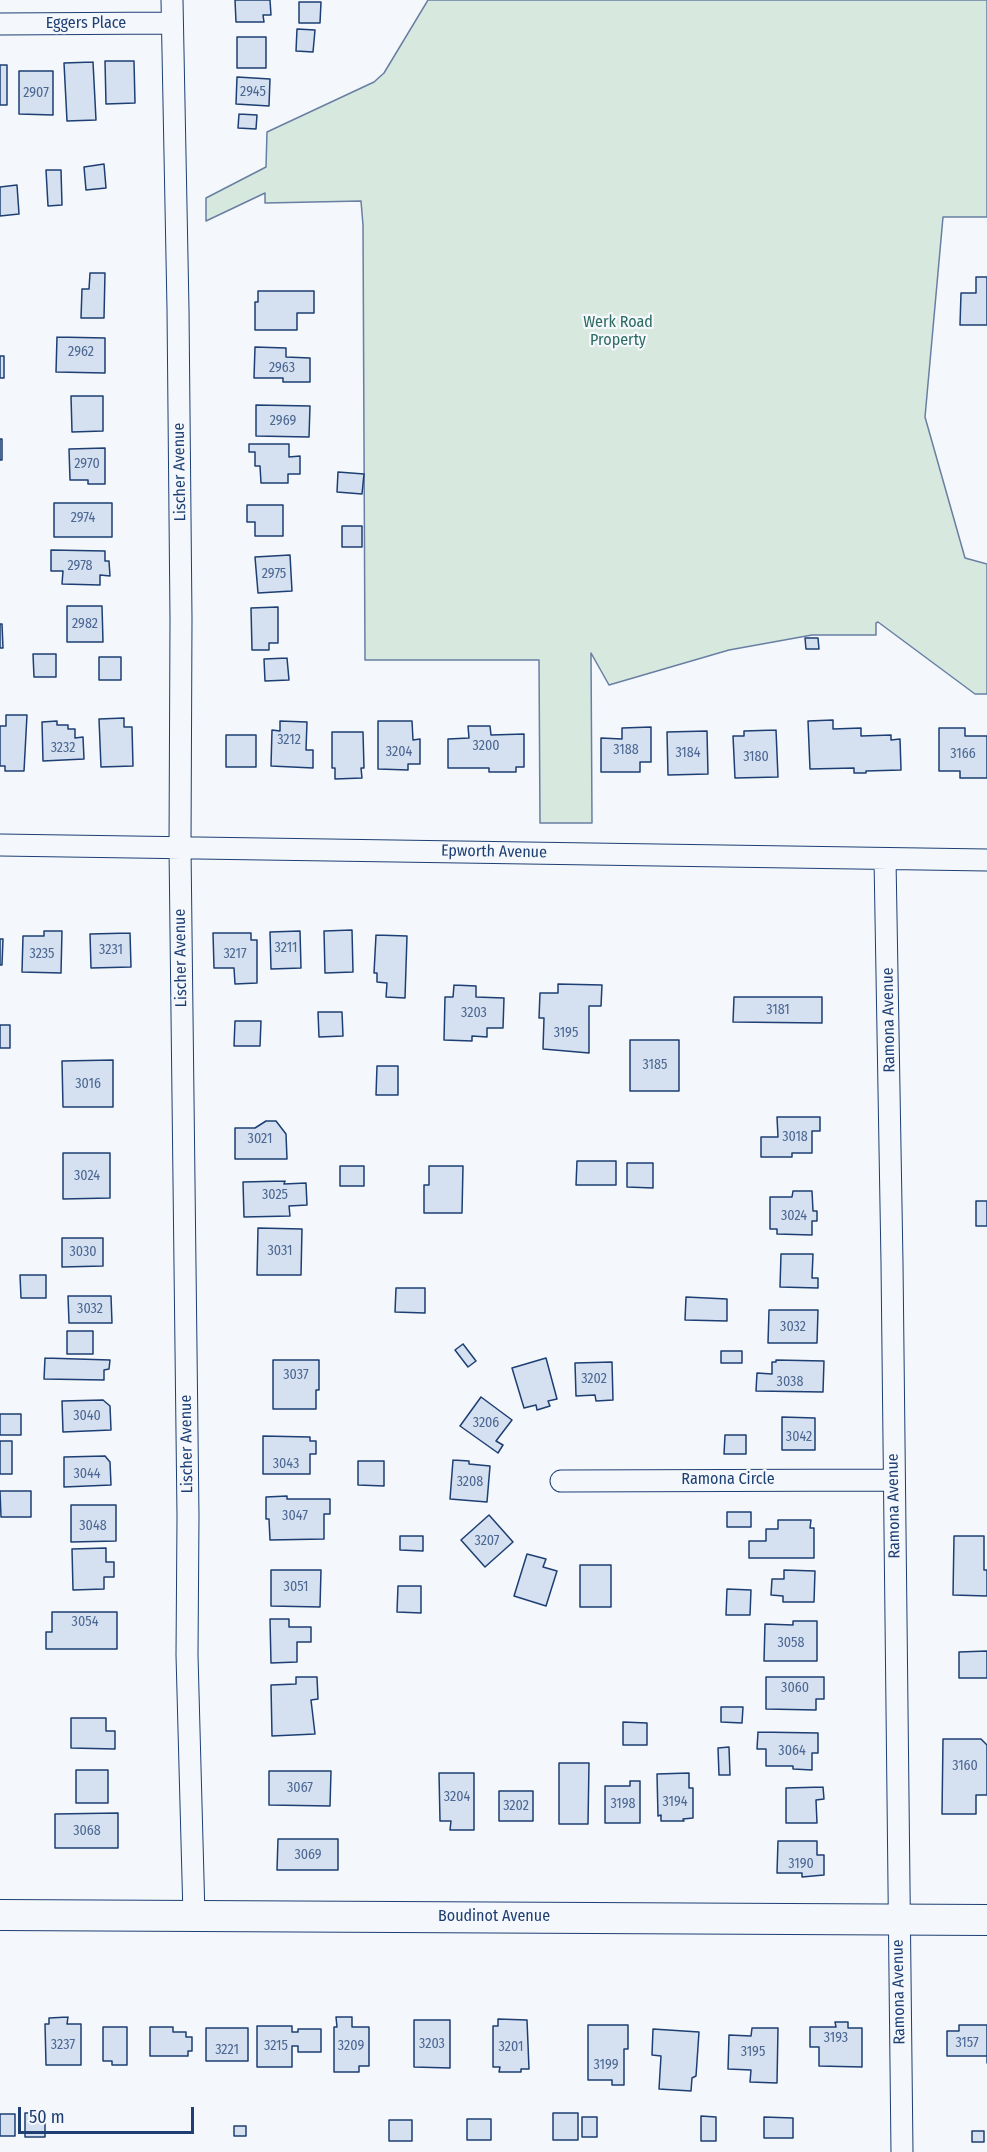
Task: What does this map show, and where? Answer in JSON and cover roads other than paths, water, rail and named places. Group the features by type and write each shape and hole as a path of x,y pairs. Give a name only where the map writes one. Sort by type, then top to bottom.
{"street":[{"name":"Lischer Avenue","path":"172,0 181,619 180,847 188,1504 187,1655 194,1916"},
{"name":"Eggers Place","path":"0,24 172,23"},
{"name":"Epworth Avenue","path":"0,845 987,860"},
{"name":"Ramona Avenue","path":"885,859 902,2152"},
{"name":"Ramona Circle","path":"561,1480 894,1480"},
{"name":"Boudinot Avenue","path":"0,1915 987,1920"}],"park label":[{"name":"Werk Road Property","path":"618,332"}]}
